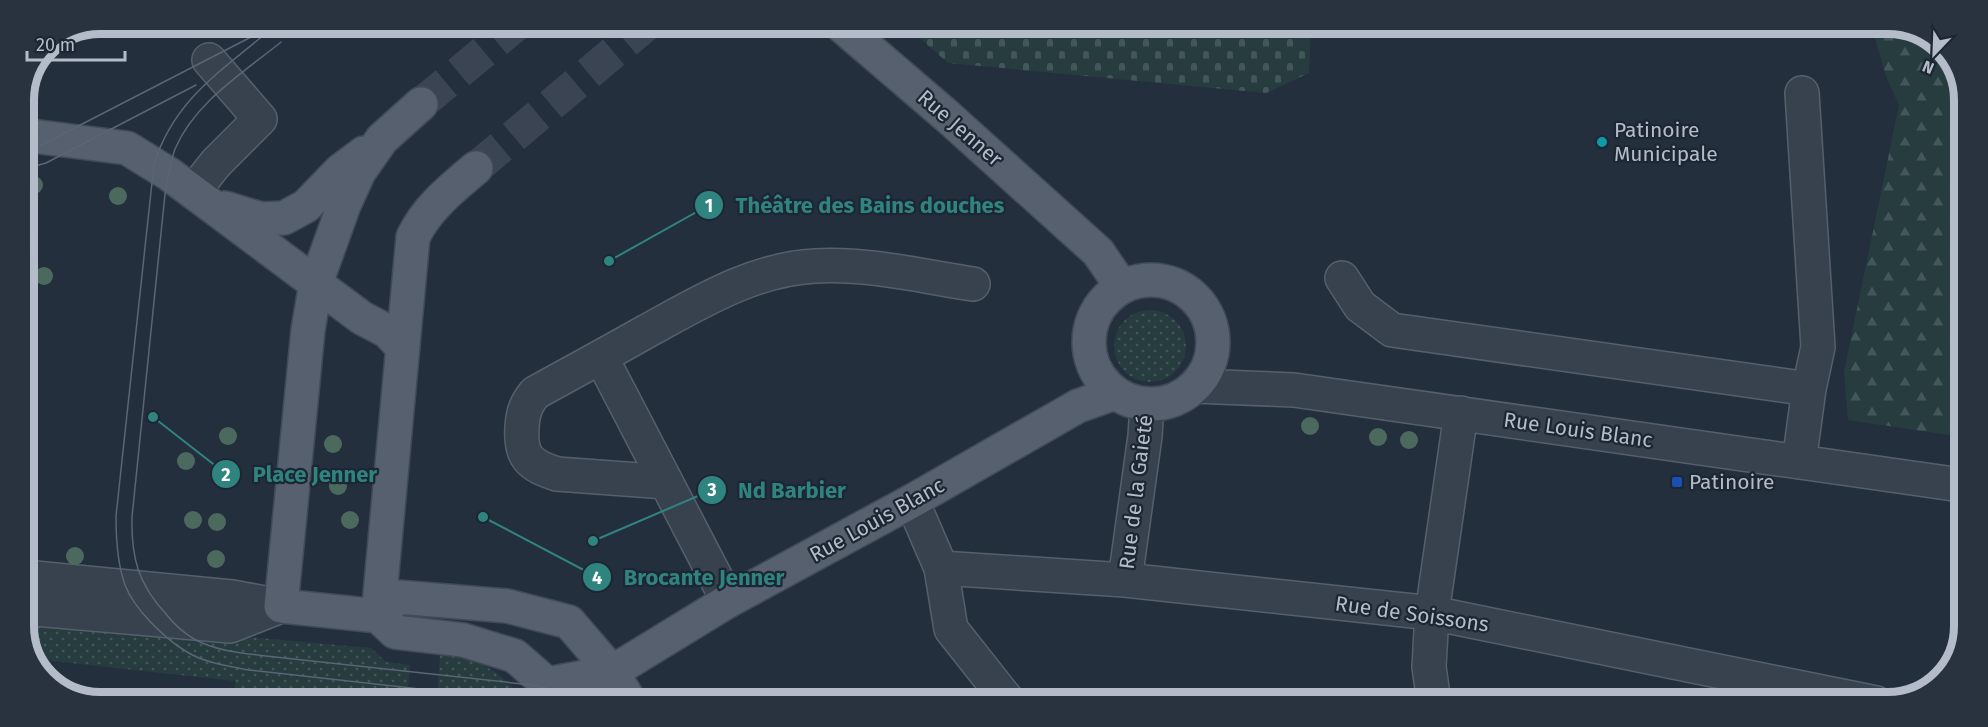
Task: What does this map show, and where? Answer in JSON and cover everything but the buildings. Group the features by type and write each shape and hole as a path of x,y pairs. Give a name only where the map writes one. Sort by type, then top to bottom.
{"main road":[{"name":"Rue Jenner","path":"851,34 947,116 1098,252 1122,287"},
{"path":"199,196 261,219 284,218 306,206 340,171 382,139 421,104"},
{"path":"34,136 127,148 169,174 362,318 387,331 403,348"},
{"path":"382,139 359,172 316,283 308,330 281,606 378,616 395,632 463,640 515,656 552,692 612,672"},
{"path":"378,616 413,237 420,222 430,209 476,168"},
{"path":"1147,280 1163,281 1178,286 1191,296 1202,307 1209,321 1213,338 1211,355 1205,371 1195,386 1165,403 1147,404 1114,393 1102,381 1094,367 1089,350 1089,333 1098,309 1122,287 1147,280"},
{"path":"308,330 362,318"},
{"name":"Rue Louis Blanc","path":"612,672 728,601 912,501 1078,406 1114,393"},
{"path":"378,616 398,597 507,606 569,622 612,672 623,692"}],"street":[{"path":"199,196 216,163 260,118 209,60"},
{"path":"1799,462 1809,389 1818,347 1802,93"},
{"path":"666,482 557,474 541,469 525,456 521,444 523,412 526,403 535,393 700,302 771,272 814,266 857,265 973,284"},
{"path":"1342,278 1360,306 1392,330 1809,389"},
{"path":"601,357 728,601"},
{"name":"Rue Louis Blanc","path":"1195,386 1294,390 1954,484"},
{"name":"Rue de la Gaieté","path":"1125,580 1145,436 1147,404"},
{"path":"1433,692 1429,667 1432,613 1461,413"},
{"path":"912,501 940,568 951,629 1001,692"},
{"name":"Rue de Soissons","path":"940,568 1125,580 1432,613 1822,692"},
{"path":"35,579 232,597 281,606"},
{"path":"35,609 230,626 281,606"}],"green space":[{"path":"915,34 1311,34 1309,73 1266,93 948,63"},
{"path":"1874,34 1901,36 1921,43 1945,67 1952,87 1954,436 1848,420 1844,372 1899,105 1886,76"},
{"path":"1150,310 1170,316 1180,326 1186,346 1180,366 1170,376 1150,382 1130,376 1120,366 1114,346 1120,326 1130,316"},
{"path":"35,618 371,648 386,662 410,665 408,692 267,692 235,689 235,681 43,660 36,640"},
{"path":"440,655 478,663 497,674 517,692 438,692"}],"tunnel":[{"path":"421,104 505,34"},
{"path":"476,168 635,34"}],"tram line":[{"path":"265,34 201,88 187,104 174,122 154,164 116,516 120,568 125,585 135,604 169,639 194,656 249,670 447,692"},
{"path":"34,149 253,36"},
{"path":"281,42 207,103 184,132 172,160 165,194 132,517 135,557 143,581 156,603 179,628 194,639 220,649 532,685 558,692"},
{"path":"34,166 46,163 196,85"}],"place":[{"name":"Patinoire Municipale","path":"1602,142"},
{"name":"Théâtre des Bains douches","path":"609,261"},
{"name":"Place Jenner","path":"153,417"},
{"name":"Patinoire","path":"1677,482"},
{"name":"Brocante Jenner","path":"483,517"},
{"name":"Nd Barbier","path":"593,541"}]}
